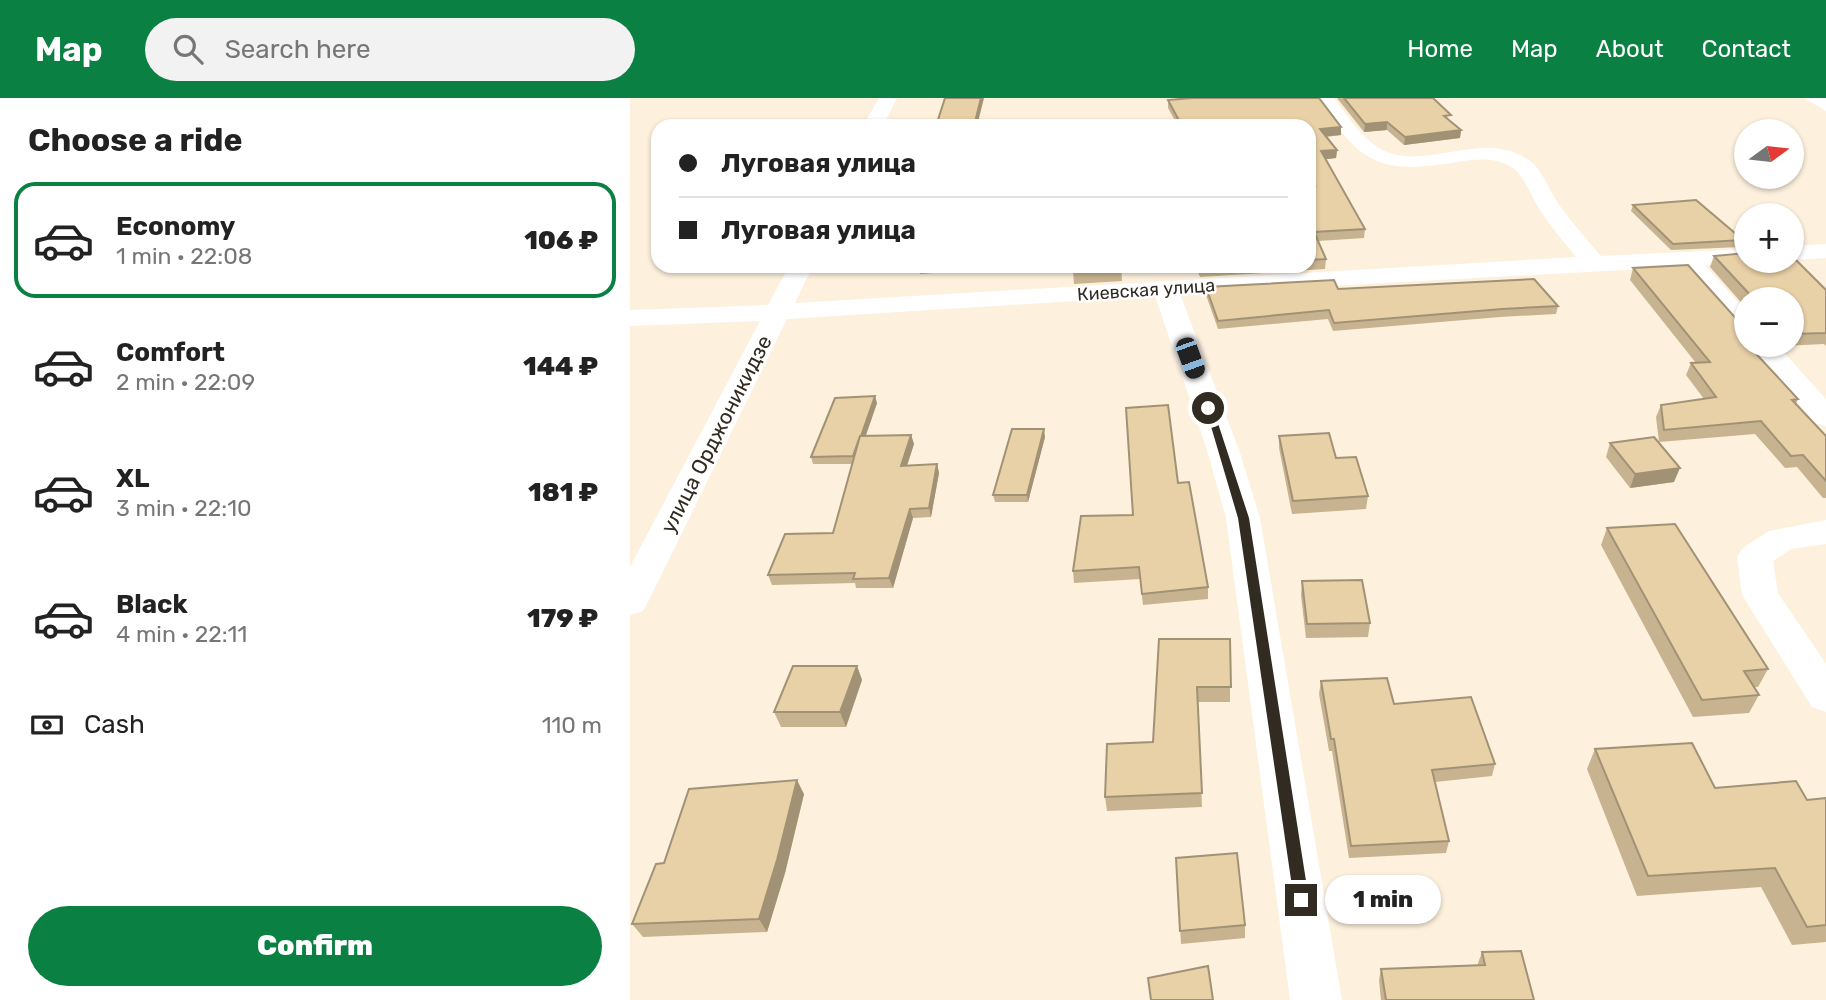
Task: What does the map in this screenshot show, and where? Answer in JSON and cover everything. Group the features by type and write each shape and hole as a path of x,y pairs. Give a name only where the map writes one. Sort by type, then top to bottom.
{"street":[{"path":"877,119 888,98"},
{"path":"1325,98 1357,139 1376,154 1411,161 1492,155 1520,163 1527,169 1546,203 1595,264"},
{"path":"1813,98 1826,105"},
{"path":"1804,252 1826,251"},
{"name":"Киевская улица","path":"630,318 778,312 1382,274 1734,257"},
{"path":"1687,260 1734,313"},
{"name":"улица Орджоникидзе","path":"630,602 798,273"},
{"path":"1165,289 1223,450 1243,518 1316,1000"},
{"path":"1773,357 1826,417"},
{"path":"1826,532 1781,539 1755,557 1760,595 1826,696"}],"building":[{"path":"945,98 981,98 976,119 938,119"},
{"path":"1319,98 1341,127 1320,129 1337,150 1321,151 1365,229 1316,232 1316,119 1178,119 1168,100"},
{"path":"1344,98 1433,98 1451,115 1444,116 1461,130 1405,137 1387,122 1365,124"},
{"path":"1696,200 1734,232 1734,241 1673,244 1633,205"},
{"path":"1316,236 1326,259 1316,260"},
{"path":"1734,254 1734,273 1804,273 1804,268 1826,290 1826,333 1804,334 1804,287 1743,287 1714,256"},
{"path":"1688,265 1734,316 1734,357 1759,357 1798,399 1792,400 1826,436 1826,481 1803,455 1791,456 1761,421 1664,430 1661,405 1716,397 1691,363 1710,362 1633,268"},
{"path":"1534,279 1558,306 1334,323 1329,310 1218,321 1206,287 1334,280 1338,289"},
{"path":"875,396 853,456 811,457 835,398"},
{"path":"1168,405 1178,483 1189,482 1208,587 1142,594 1139,567 1073,571 1081,516 1133,515 1126,408"},
{"path":"1012,429 1044,429 1027,495 993,495"},
{"path":"1329,433 1336,458 1356,457 1368,496 1293,501 1279,436"},
{"path":"911,435 901,466 937,464 929,508 910,509 889,578 853,579 855,573 768,575 785,534 833,533 860,436"},
{"path":"1654,437 1680,468 1635,474 1610,443"},
{"path":"1675,524 1768,669 1744,671 1759,695 1702,700 1607,528"},
{"path":"1362,580 1370,623 1307,624 1302,581"},
{"path":"1159,639 1230,639 1231,687 1197,687 1202,793 1105,797 1107,744 1153,742"},
{"path":"793,666 857,666 840,712 774,712"},
{"path":"1387,678 1394,704 1471,697 1495,764 1432,770 1449,841 1351,846 1334,739 1331,739 1321,681"},
{"path":"1692,743 1715,788 1796,781 1807,800 1826,798 1826,925 1807,927 1775,868 1648,876 1595,749"},
{"path":"797,780 759,919 632,924 656,864 664,863 689,789"},
{"path":"1237,853 1245,925 1180,931 1176,858"},
{"path":"1521,951 1534,1000 1386,1000 1381,969 1485,965 1482,952"},
{"path":"1208,966 1213,1000 1151,1000 1148,978"}],"route":[{"path":"1208,408 1243,518 1301,900"}]}
